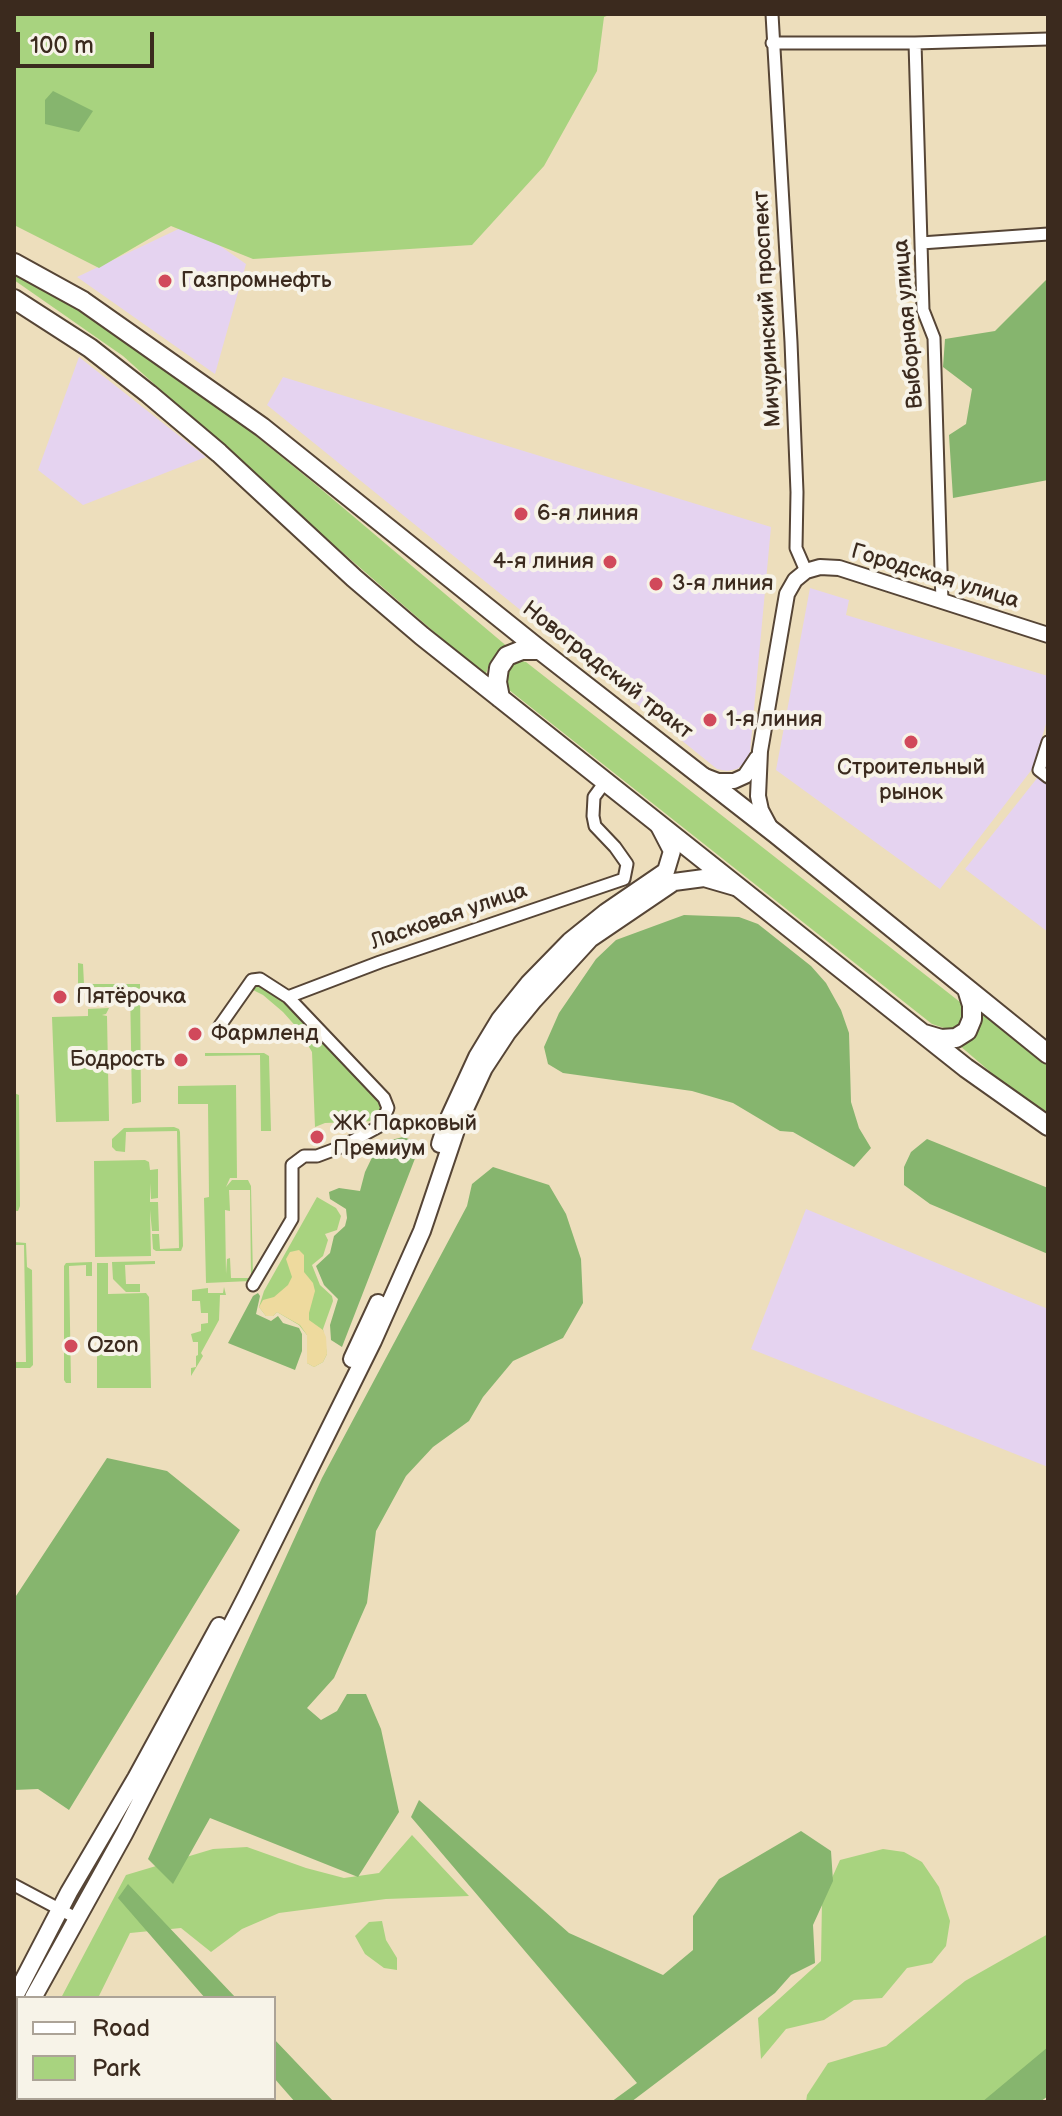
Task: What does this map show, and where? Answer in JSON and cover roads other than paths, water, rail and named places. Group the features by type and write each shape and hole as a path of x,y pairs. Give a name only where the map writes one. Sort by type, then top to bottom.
{"main road":[{"name":"Новоградский тракт","path":"14,263 83,301 262,427 1048,1054"},
{"path":"14,299 90,348 149,394 219,453 354,578 500,698 922,1034 1048,1126"},
{"path":"500,698 497,682 499,668 507,656 522,650 540,650"},
{"path":"14,1998 60,1909 136,1778 239,1588 327,1412 414,1224 448,1120 477,1057 500,1019 529,983 570,941 666,871 672,851 658,825"},
{"path":"34,1996 146,1792 373,1341 422,1231 458,1124 484,1068 525,1011 590,939 679,881 713,879 740,889"},
{"path":"922,1034 941,1039 956,1038 967,1031 972,1019 967,989"}],"street":[{"name":"Мичуринский проспект","path":"772,14 792,357 796,548 806,571"},
{"path":"772,43 1048,39"},
{"name":"Выборная улица","path":"915,43 923,310 934,338 942,602"},
{"path":"921,243 1048,234"},
{"name":"Городская улица","path":"806,571 820,567 839,568 1048,635"},
{"path":"776,834 767,823 758,796 760,751 787,594 795,580 806,571"},
{"path":"1044,773 1048,742"},
{"path":"702,775 718,781 734,781 745,776 753,767 760,751"},
{"name":"Ласковая улица","path":"288,997 380,962 624,879 627,864 595,826 593,816 594,797 605,782"},
{"path":"219,1027 252,980 260,979 288,997 384,1098 388,1108 380,1126 317,1156 297,1159 292,1165 292,1219 253,1285"},
{"path":"14,1885 76,1918"}],"place":[{"name":"Газпромнефть","path":"165,281"},
{"name":"6-я линия","path":"521,514"},
{"name":"4-я линия","path":"610,562"},
{"name":"3-я линия","path":"656,584"},
{"name":"1-я линия","path":"710,720"},
{"name":"Строительный рынок","path":"911,742"},
{"name":"Пятёрочка","path":"60,997"},
{"name":"Фармленд","path":"195,1034"},
{"name":"Бодрость","path":"181,1060"},
{"name":"ЖК Парковый Премиум","path":"317,1137"},
{"name":"Ozon","path":"71,1346"}]}
